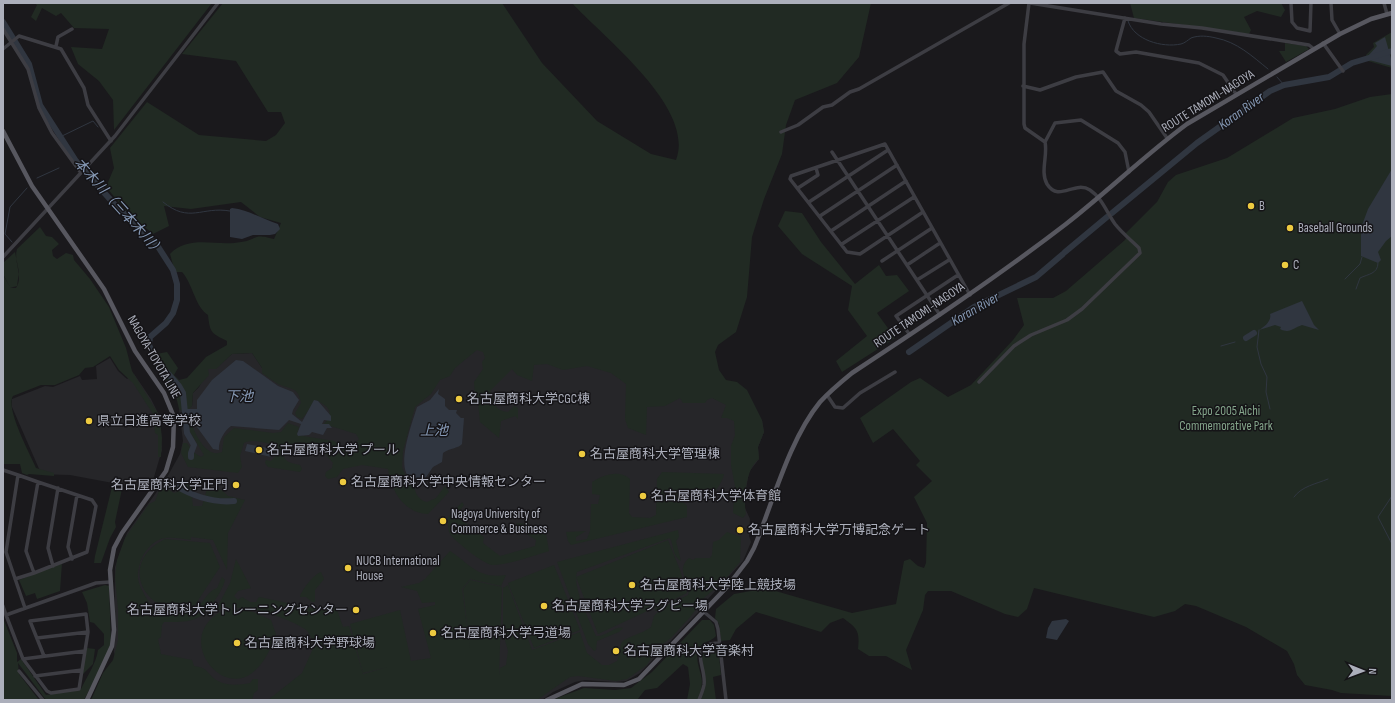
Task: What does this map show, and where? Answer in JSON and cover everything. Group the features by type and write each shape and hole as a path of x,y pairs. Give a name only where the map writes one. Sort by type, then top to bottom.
{"main road":[{"name":"ROUTE TAMOMI-NAGOYA","path":"546,700 582,684 609,686 624,685 633,682 644,674 704,612 737,575 747,561 760,535 801,431 827,395 852,373 970,295 1066,224 1129,172 1167,138 1203,113 1323,43 1360,24 1390,13"},
{"name":"NAGOYA-TOYOTA LINE","path":"3,131 32,186 48,210 83,256 104,289 135,350 164,392 174,417 173,447 166,470 117,541 111,562 110,582 114,630 112,646 87,700"}],"street":[{"path":"3,258 111,141 218,3"},
{"path":"781,132 798,125 850,92 860,89 1009,3"},
{"path":"979,382 1014,346 1031,335 1067,320 1082,309 1140,253 1139,248 1115,223 1098,197 1090,190 1081,186 1072,188 1063,193 1053,191 1044,178 1047,149 1045,142 1025,128 1023,86 1024,44 1030,3 1309,45 1314,49"},
{"path":"1065,3 1065,8"},
{"path":"1291,3 1292,22 1297,28 1310,31 1311,3"},
{"path":"1331,3 1332,20 1340,34"},
{"path":"1384,3 1390,13"},
{"path":"1125,18 1116,51 1120,54 1136,52 1199,63 1223,75 1236,94"},
{"path":"3,29 28,69 39,108 52,133 81,173"},
{"path":"56,46 58,36 72,29"},
{"path":"3,49 17,37 25,37 56,46 63,51 84,88 88,105 111,141"},
{"path":"1323,43 1343,70"},
{"path":"1023,86 1040,90 1076,77 1103,72 1116,91 1141,105 1149,112 1167,138"},
{"path":"1045,142 1055,123 1081,120 1118,143 1125,152 1129,172"},
{"path":"923,212 860,254 847,252 790,178 791,176 885,144 970,295"},
{"path":"809,202 888,150"},
{"path":"832,152 940,314"},
{"path":"820,216 896,165"},
{"path":"798,188 818,175 816,168"},
{"path":"831,230 906,181"},
{"path":"842,244 914,197"},
{"path":"882,261 932,228"},
{"path":"907,265 940,244"},
{"path":"917,280 949,260"},
{"path":"910,335 896,316 958,275"},
{"path":"827,395 835,407 843,408 860,393 895,372"},
{"path":"3,470 92,500 96,506 89,548 84,554 15,579"},
{"path":"18,475 4,553 25,608"},
{"path":"34,573 26,551 38,482"},
{"path":"53,566 48,548 58,488"},
{"path":"72,559 68,547 77,495"},
{"path":"750,531 760,535"},
{"path":"6,615 96,583 110,582"},
{"path":"3,606 23,659 47,691 51,693 79,689 88,632 86,614 30,621 44,656"},
{"path":"704,612 717,625 726,700"},
{"path":"37,638 88,632"},
{"path":"699,700 704,686 700,654 702,648 707,644 719,642"},
{"path":"23,659 85,651"},
{"path":"35,676 82,670"},
{"path":"19,671 43,700"}],"shaded area":[{"name":"Nagoya University of Commerce & Business","path":"467,347 507,347 684,385 762,420 764,432 758,447 759,459 749,472 744,501 745,508 750,519 749,536 751,542 743,561 707,600 707,603 640,673 626,681 615,682 585,680 575,682 553,692 542,700 128,700 114,652 115,567 127,533 166,479 180,454 183,441 179,409 192,406 193,393 199,387 208,369 216,368 232,354 252,353 262,368"},
{"name":"県立日進高等学校","path":"110,358 118,371 127,379 134,374 151,399 159,415 162,450 154,477 145,489 70,475 34,474 40,471 12,407 12,399 45,386 53,387 80,376 82,380 97,379 96,366"}],"green space":[{"path":"34,3 212,3 114,130 113,100 99,81 78,64 71,47 102,49 109,29 74,28 61,13 56,16 42,8 36,21 31,17 37,5"},
{"path":"223,3 502,3 542,63 597,121 651,154 676,160 679,140 673,118 660,96 624,54 572,3 871,3 859,57 837,83 795,100 786,125 782,154 764,199 752,237 747,297 736,332 718,345 715,352 719,370 726,380 737,382 747,390 762,420 764,432 758,447 759,459 751,469 748,476 745,492 746,514 743,518 733,513 735,486 731,465 731,446 735,435 734,421 727,418 721,418 726,405 712,398 707,400 705,403 683,403 680,398 665,406 647,407 646,435 628,428 625,419 626,384 611,373 587,366 563,370 547,364 534,365 532,381 517,375 512,369 490,391 499,410 508,412 514,406 518,408 518,419 515,416 501,421 499,438 480,422 474,382 483,369 482,362 485,358 483,352 477,350 455,368 450,376 440,380 431,394 415,407 403,451 402,467 406,477 411,482 415,482 417,495 424,501 427,502 436,498 445,486 449,492 428,514 412,510 400,499 392,485 388,469 362,465 343,469 337,477 328,479 325,476 326,472 332,468 333,463 321,449 294,443 285,448 284,456 286,461 300,465 302,469 300,472 268,467 265,463 266,460 271,461 275,457 278,446 257,441 244,443 240,456 242,467 238,473 188,467 181,453 183,443 187,443 193,452 201,457 204,455 189,430 186,414 179,409 176,396 152,361 151,355 167,352 178,368 174,375 179,380 187,378 206,357 227,345 227,341 212,332 208,315 200,307 186,277 182,272 175,272 170,254 186,244 204,242 232,243 247,241 256,237 267,237 274,239 281,223 260,217 241,202 191,209 164,206 169,226 153,234 129,214 106,187 114,168 110,148 147,102 199,135 266,141 276,135 285,123 281,112 268,112 236,61 182,54","holes":["252,353 262,368 262,373 278,384 296,391 301,403 295,413 297,417 302,419 316,400 326,406 330,413 324,424 356,434 359,439 351,448 341,447 334,441 297,435 299,427 288,423 281,432 273,433 234,428 224,437 222,452 217,453 208,450 201,442 193,428 189,409 192,406 193,393 209,375 208,369 216,369 232,354"]},
{"path":"1130,3 1281,3 1285,10 1281,17 1257,11 1244,17 1251,30 1249,34 1134,18"},
{"path":"1392,32 1392,68 1368,61 1366,55 1374,47 1373,43"},
{"path":"1285,43 1306,46 1309,49 1286,62 1279,51 1285,51"},
{"name":"Expo 2005 Aichi Commemorative Park","path":"1392,94 1392,696 1341,693 1305,685 1297,675 1294,664 1287,651 1246,627 1196,606 1185,604 1175,611 1154,617 1034,588 1027,609 1018,617 1005,614 951,591 928,591 925,595 923,610 906,650 912,670 886,656 869,656 858,649 858,634 854,627 843,618 830,623 821,632 756,612 736,629 730,640 721,641 719,624 715,618 716,609 734,594 757,590 772,590 852,613 896,604 904,561 910,559 918,566 924,568 926,563 927,523 914,497 932,481 916,465 920,461 893,429 873,443 860,418 911,382 920,378 948,397 971,385 1013,340 1024,325 1017,298 1053,298 1066,291 1125,240 1127,236 1125,234 1157,202 1168,182 1176,175 1227,158 1293,118 1335,109 1370,97"},
{"path":"785,211 802,213 821,242 855,284 879,265 886,276 897,275 909,291 877,313 895,338 842,372 836,361 867,336 848,310 852,286 802,254 778,226"},
{"path":"40,227 46,236 52,237 59,244 52,250 53,256 57,259 66,253 73,255 74,260 90,279 109,307 126,348 132,371 159,415 162,438 161,457 158,457 158,435 155,433 153,414 133,383 119,370 110,356 93,367 85,368 79,375 55,385 41,385 13,396 11,402 15,420 36,468 54,473 54,476 27,475 22,473 20,464 3,464 3,275 10,287 3,274 3,263 15,252 16,258 17,249"},
{"path":"662,472 724,474 717,488 707,499 697,499 681,490 677,496 687,506 687,517 571,545 568,541 566,532 586,531 576,537 576,541 587,539 590,531 591,504 598,504 600,495 592,494 592,482 611,474 621,474 626,476 630,479 629,513 632,517 650,518 656,515 657,479"},
{"path":"180,482 195,485 192,499 193,506 202,506 207,489 222,490 228,496 245,500 228,533 227,570 213,540 191,537 191,540 166,538 154,543 145,553 139,565 138,578 140,586 157,613 163,608 174,611 174,614 194,609 199,606 210,592 217,588 222,577 225,580 221,591 210,608 199,617 193,620 180,622 164,622 162,625 161,637 158,639 161,654 192,660 194,666 203,668 218,681 225,684 246,684 250,683 253,679 258,679 258,690 254,693 252,700 91,700 103,673 113,660 118,640 118,610 115,577 117,560 125,538 149,504 155,501 159,491 166,488 174,493 177,492"},
{"path":"112,487 122,489 115,522 116,527 110,538 101,563 94,563 95,556"},
{"path":"462,502 464,505 457,514 459,518 484,537 483,543 500,556 535,546 536,540 522,531 516,523 529,524 538,532 546,534 549,551 497,565 492,565 482,560 463,547 449,532 447,519"},
{"path":"678,530 679,537 676,541 681,561 675,554 670,538 577,572 576,578 579,595 596,636 623,628 619,632 597,641 596,650 594,651 588,644 557,562"},
{"path":"727,532 741,537 740,562 721,584 705,597 691,616 671,638 657,648 647,665 627,679 616,681 578,676 570,677 537,700 268,700 302,673 315,644 305,629 286,619 250,609 227,608 218,610 217,608 230,583 236,559 251,588 238,591 234,596 238,600 242,597 250,602 256,602 259,597 317,609 336,607 343,627 349,626 363,674 388,667 363,673 350,624 400,610 411,661 431,658 418,609 435,605 435,602 422,603 417,591 401,587 419,583 425,579 450,551 475,570 482,573 496,576 506,575 501,586 470,579 462,589 470,649 463,589 470,580 502,587 499,675 500,668 506,665 508,651 503,633 503,588 508,585 532,650 580,632 587,653 602,665 609,665 617,661 622,642 627,638 651,627 654,616 659,611 655,611 656,607 598,634 576,577 668,540 687,593 658,607 667,605 688,595 689,590 683,568 689,558 693,560 696,558 710,558 712,555 713,542 719,540"},
{"path":"165,539 210,543 220,567 193,608 175,609 161,605 150,597 142,586 140,574 142,561 150,549"},
{"path":"62,563 60,591 37,599 35,593 26,596 19,580"},
{"name":"名古屋商科大学ラグビー場","path":"554,565 580,630 534,648 508,583"},
{"path":"321,572 324,579 315,590 315,602 312,602 306,597 300,597 302,591 308,583"},
{"path":"105,585 109,586 111,644 105,660 84,700 46,700 18,663 19,674 39,700 3,700 3,618 17,653 17,662 21,659 46,695 78,690 81,689 91,670 98,650 104,645 104,634 94,623 90,622 87,603 82,592"},
{"name":"名古屋商科大学野球場","path":"229,608 253,612 271,620 276,634 270,650 261,665 252,673 239,679 226,677 214,670 206,659 201,646 203,632 212,618"},
{"path":"702,620 710,620 714,625 716,636 702,644 699,649 697,661 702,681 698,700 687,700 690,684 688,667 683,664 657,688 645,690 637,700 552,700 584,688 615,690 631,688 652,672"},
{"path":"711,645 718,646 721,675 713,677 716,700 701,700 705,686 702,659 703,652"},
{"path":"87,648 95,649 93,664 82,675"}],"water":[{"path":"1385,37 1392,66 1369,60 1368,56 1377,46 1375,43"},
{"path":"1392,169 1392,236 1386,241 1378,252 1381,260 1378,263 1361,256 1361,228 1368,209"},
{"path":"232,208 278,224 280,229 275,234 270,235 253,235 242,239 230,237 230,209"},
{"path":"1302,301 1314,325 1319,330 1302,325 1286,331 1275,325 1259,330 1269,321 1270,314"},
{"name":"下池","path":"236,360 243,361 278,386 293,392 299,400 292,414 302,422 314,400 318,401 331,416 331,421 324,420 322,424 329,424 332,428 327,428 323,435 312,432 309,435 298,436 297,434 301,424 289,420 279,430 231,426 222,437 219,444 219,450 213,449 197,427 197,400 212,380"},
{"name":"上池","path":"439,389 438,394 445,399 445,406 449,410 457,410 456,413 461,418 464,418 462,444 443,453 442,462 433,467 424,480 417,478 413,480 407,475 404,457 409,434 417,407 430,400"},
{"name":"名古屋商科大学 プール","path":"247,444 273,449 271,457 245,451"},
{"path":"1066,619 1069,621 1057,640 1046,638 1048,628 1052,621"}],"waterway":[{"path":"1128,21 1131,28 1142,38 1166,45 1181,44 1191,38 1200,36 1224,40 1244,50 1268,69"},
{"name":"本木川（三本木川）","path":"3,22 29,64 40,105 76,161 116,206 157,245 173,270 177,284 177,300 173,313 166,323 150,337 149,345 155,359 179,386 183,393 187,433 194,445 191,457"},
{"name":"Koran River","path":"1112,213 1197,143 1270,91 1284,85 1329,77 1352,63 1392,51"},
{"path":"1277,77 1284,85"},
{"path":"60,137 93,121 98,127"},
{"path":"37,178 59,168"},
{"path":"12,242 5,234 10,207 27,188"},
{"path":"163,202 181,212 188,213 220,210 230,211"},
{"name":"Koran River","path":"1065,252 1107,217"},
{"name":"Koran River","path":"909,352 974,307 1036,277 1063,254"},
{"path":"1345,279 1360,264 1362,257"},
{"path":"1356,289 1360,278 1374,272 1378,267 1378,263"},
{"path":"1259,330 1257,347 1261,364 1267,377 1266,392 1270,409"},
{"path":"1246,338 1254,333"},
{"path":"1221,346 1235,342"},
{"path":"185,412 197,412"},
{"path":"1294,497 1301,490 1328,479"},
{"name":"本木川（三本木川）","path":"176,484 176,486 197,496 211,500 234,501"},
{"path":"1392,496 1378,517 1392,544"}],"place":[{"name":"B","path":"1251,206"},
{"name":"Baseball Grounds","path":"1290,228"},
{"name":"C","path":"1285,265"},
{"name":"名古屋商科大学CGC棟","path":"459,399"},
{"name":"県立日進高等学校","path":"89,421"},
{"name":"名古屋商科大学 プール","path":"259,450"},
{"name":"名古屋商科大学管理棟","path":"582,454"},
{"name":"名古屋商科大学中央情報センター","path":"343,482"},
{"name":"名古屋商科大学正門","path":"236,485"},
{"name":"名古屋商科大学体育館","path":"643,496"},
{"name":"Nagoya University of Commerce & Business","path":"443,521"},
{"name":"名古屋商科大学万博記念ゲート","path":"740,530"},
{"name":"NUCB International House","path":"348,568"},
{"name":"名古屋商科大学陸上競技場","path":"632,585"},
{"name":"名古屋商科大学ラグビー場","path":"544,606"},
{"name":"名古屋商科大学トレーニングセンター","path":"356,610"},
{"name":"名古屋商科大学弓道場","path":"433,633"},
{"name":"名古屋商科大学野球場","path":"237,643"},
{"name":"名古屋商科大学音楽村","path":"616,651"}]}
